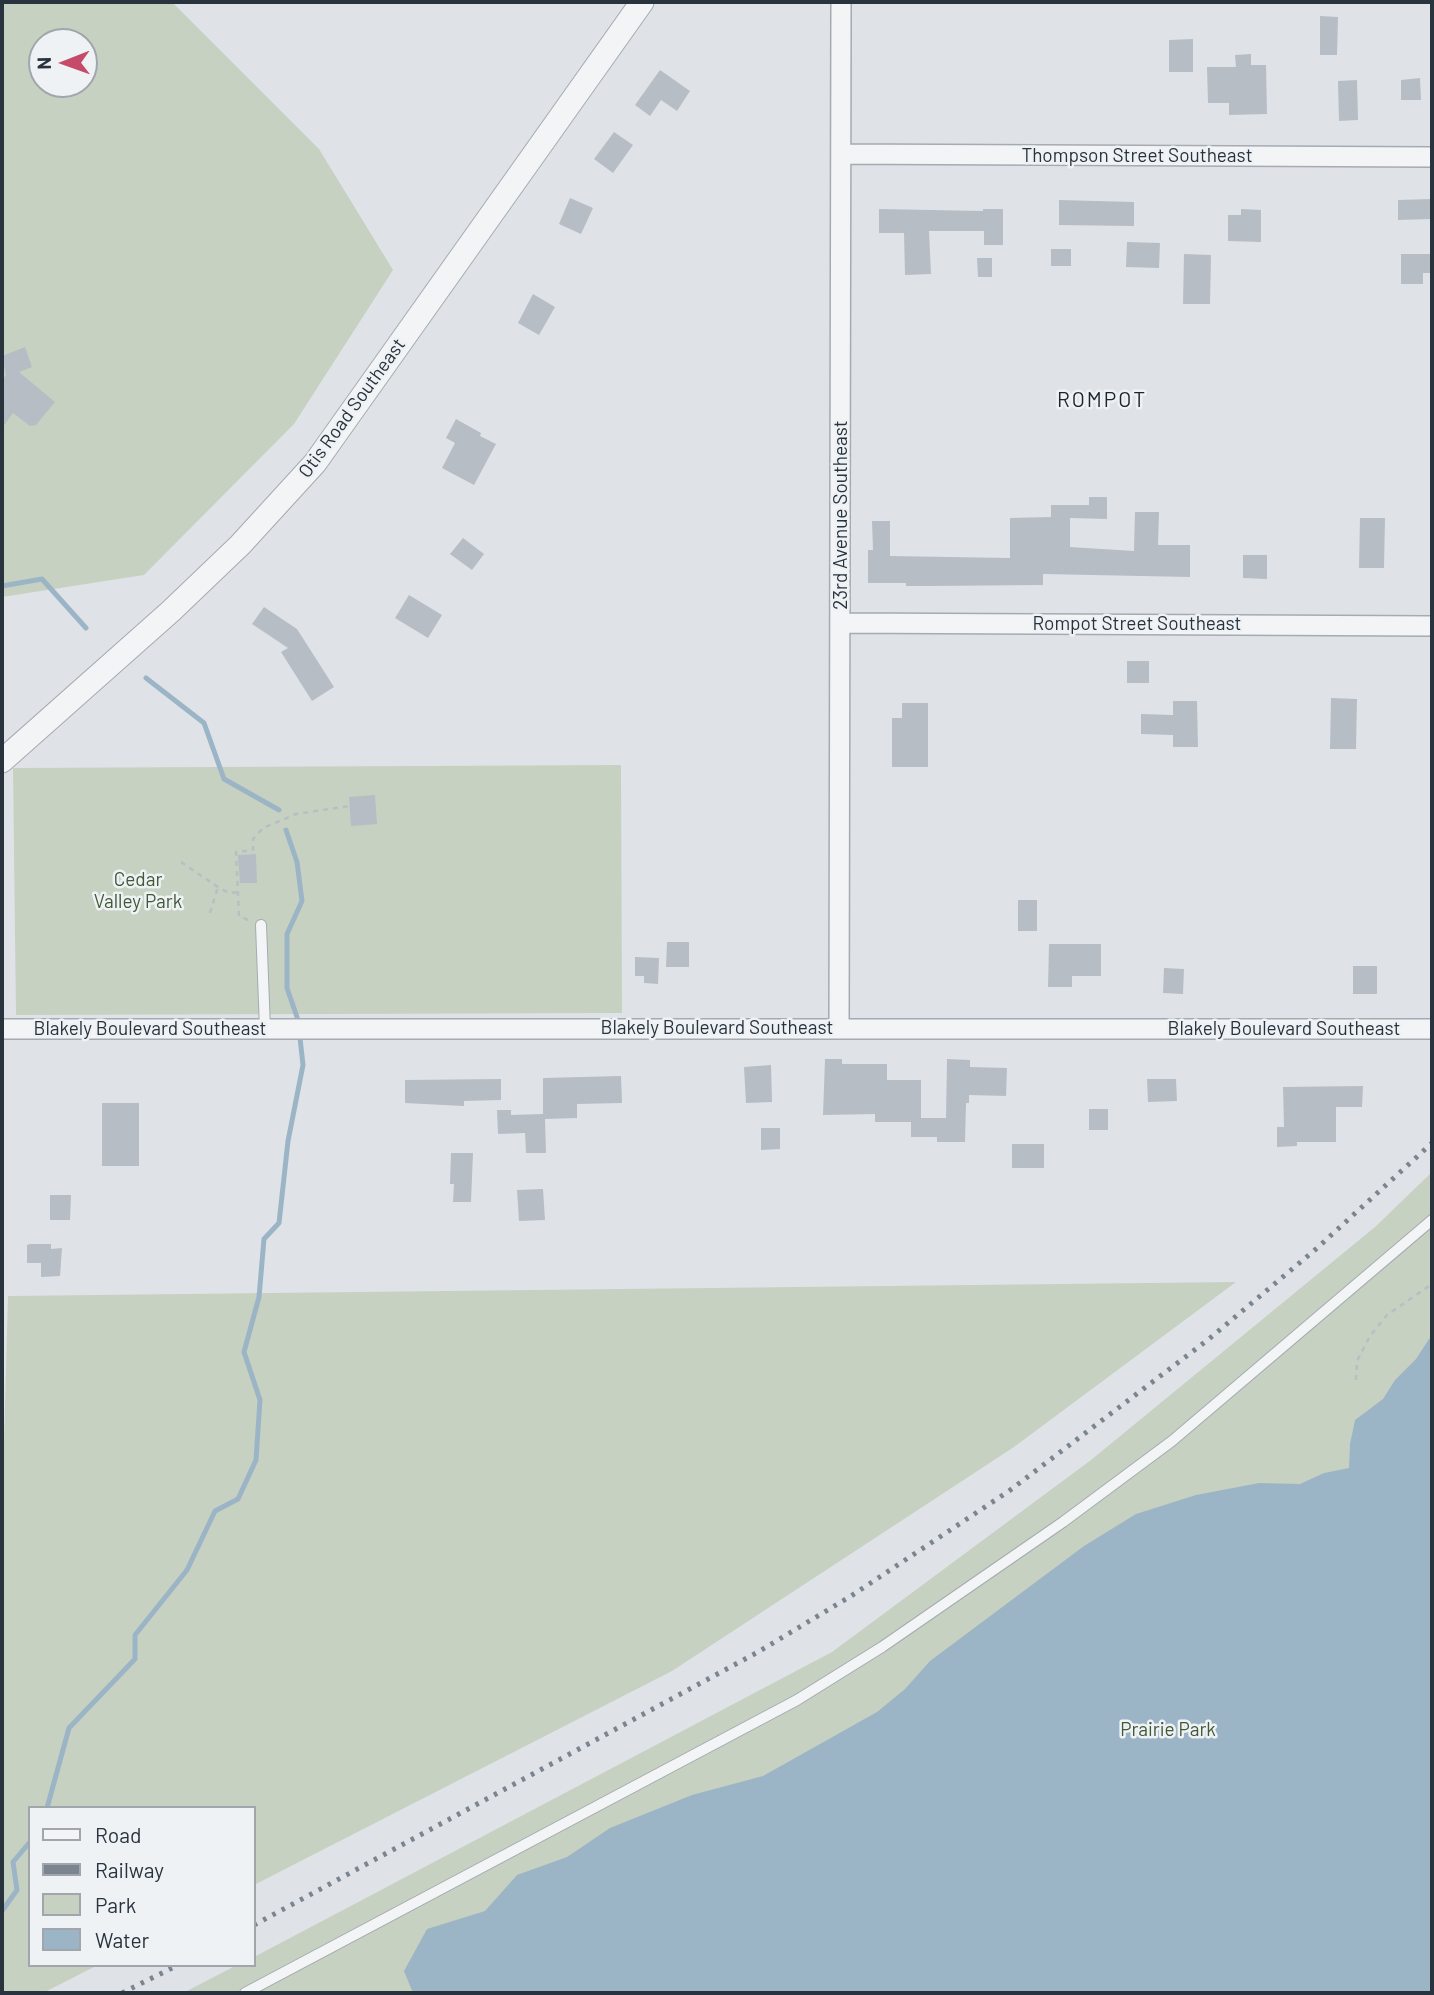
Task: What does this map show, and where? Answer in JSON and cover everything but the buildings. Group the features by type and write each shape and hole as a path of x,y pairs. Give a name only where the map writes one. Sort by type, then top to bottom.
{"street":[{"name":"Otis Road Southeast","path":"2,761 172,611 240,545 315,463 642,2"},
{"name":"23rd Avenue Southeast","path":"839,1027 841,2"},
{"name":"Thompson Street Southeast","path":"841,154 1432,157"},
{"name":"Rompot Street Southeast","path":"841,623 1432,626"},
{"name":"Blakely Boulevard Southeast","path":"2,1029 1432,1029"}],"lane":[{"path":"261,925 269,1029"},
{"path":"245,1993 797,1700 883,1647 1063,1522 1172,1441 1432,1220"}],"path":[{"path":"261,925 239,916 236,852 253,850 253,839 263,828 296,814 349,806"},
{"path":"181,862 218,887 229,892 238,892"},
{"path":"210,913 218,887"},
{"path":"1356,1380 1357,1361 1370,1336 1387,1315 1432,1284"}],"green space":[{"path":"2,2 172,2 319,149 393,270 294,424 144,575 2,597"},
{"name":"Cedar Valley Park","path":"621,765 622,1013 16,1015 13,768"},
{"name":"Prairie Park","path":"1432,1172 1432,1993 183,1993 233,1967 256,1967 256,1956 832,1652 1091,1460 1375,1227"},
{"path":"1236,1282 1014,1447 672,1671 256,1884 256,1806 28,1806 28,1967 94,1967 43,1993 2,1993 2,1447 8,1296"}],"water":[{"name":"Prairie Park","path":"1432,1338 1432,1993 413,1993 404,1971 427,1929 485,1911 517,1875 567,1857 610,1828 692,1795 763,1776 877,1712 905,1689 930,1661 1084,1546 1136,1514 1196,1495 1259,1483 1300,1484 1324,1473 1349,1468 1355,1420 1383,1399 1395,1380"}],"waterway":[{"path":"2,586 42,579 86,628"},
{"path":"146,678 204,723 224,779 279,810"},
{"path":"48,1806 69,1728 135,1659 135,1635 187,1570 215,1511 238,1499 256,1460 260,1400 244,1352 259,1297 264,1239 279,1223 288,1141 303,1065 298,1020 287,988 287,934 302,901 297,862 286,830"},
{"path":"2,1911 17,1890 13,1862 28,1844"}],"railway":[{"path":"256,1924 758,1652 851,1596 1009,1491 1209,1339 1316,1249 1432,1143"},
{"path":"122,1993 174,1967"}],"district":[{"name":"ROMPOT","path":"1102,400"}]}
